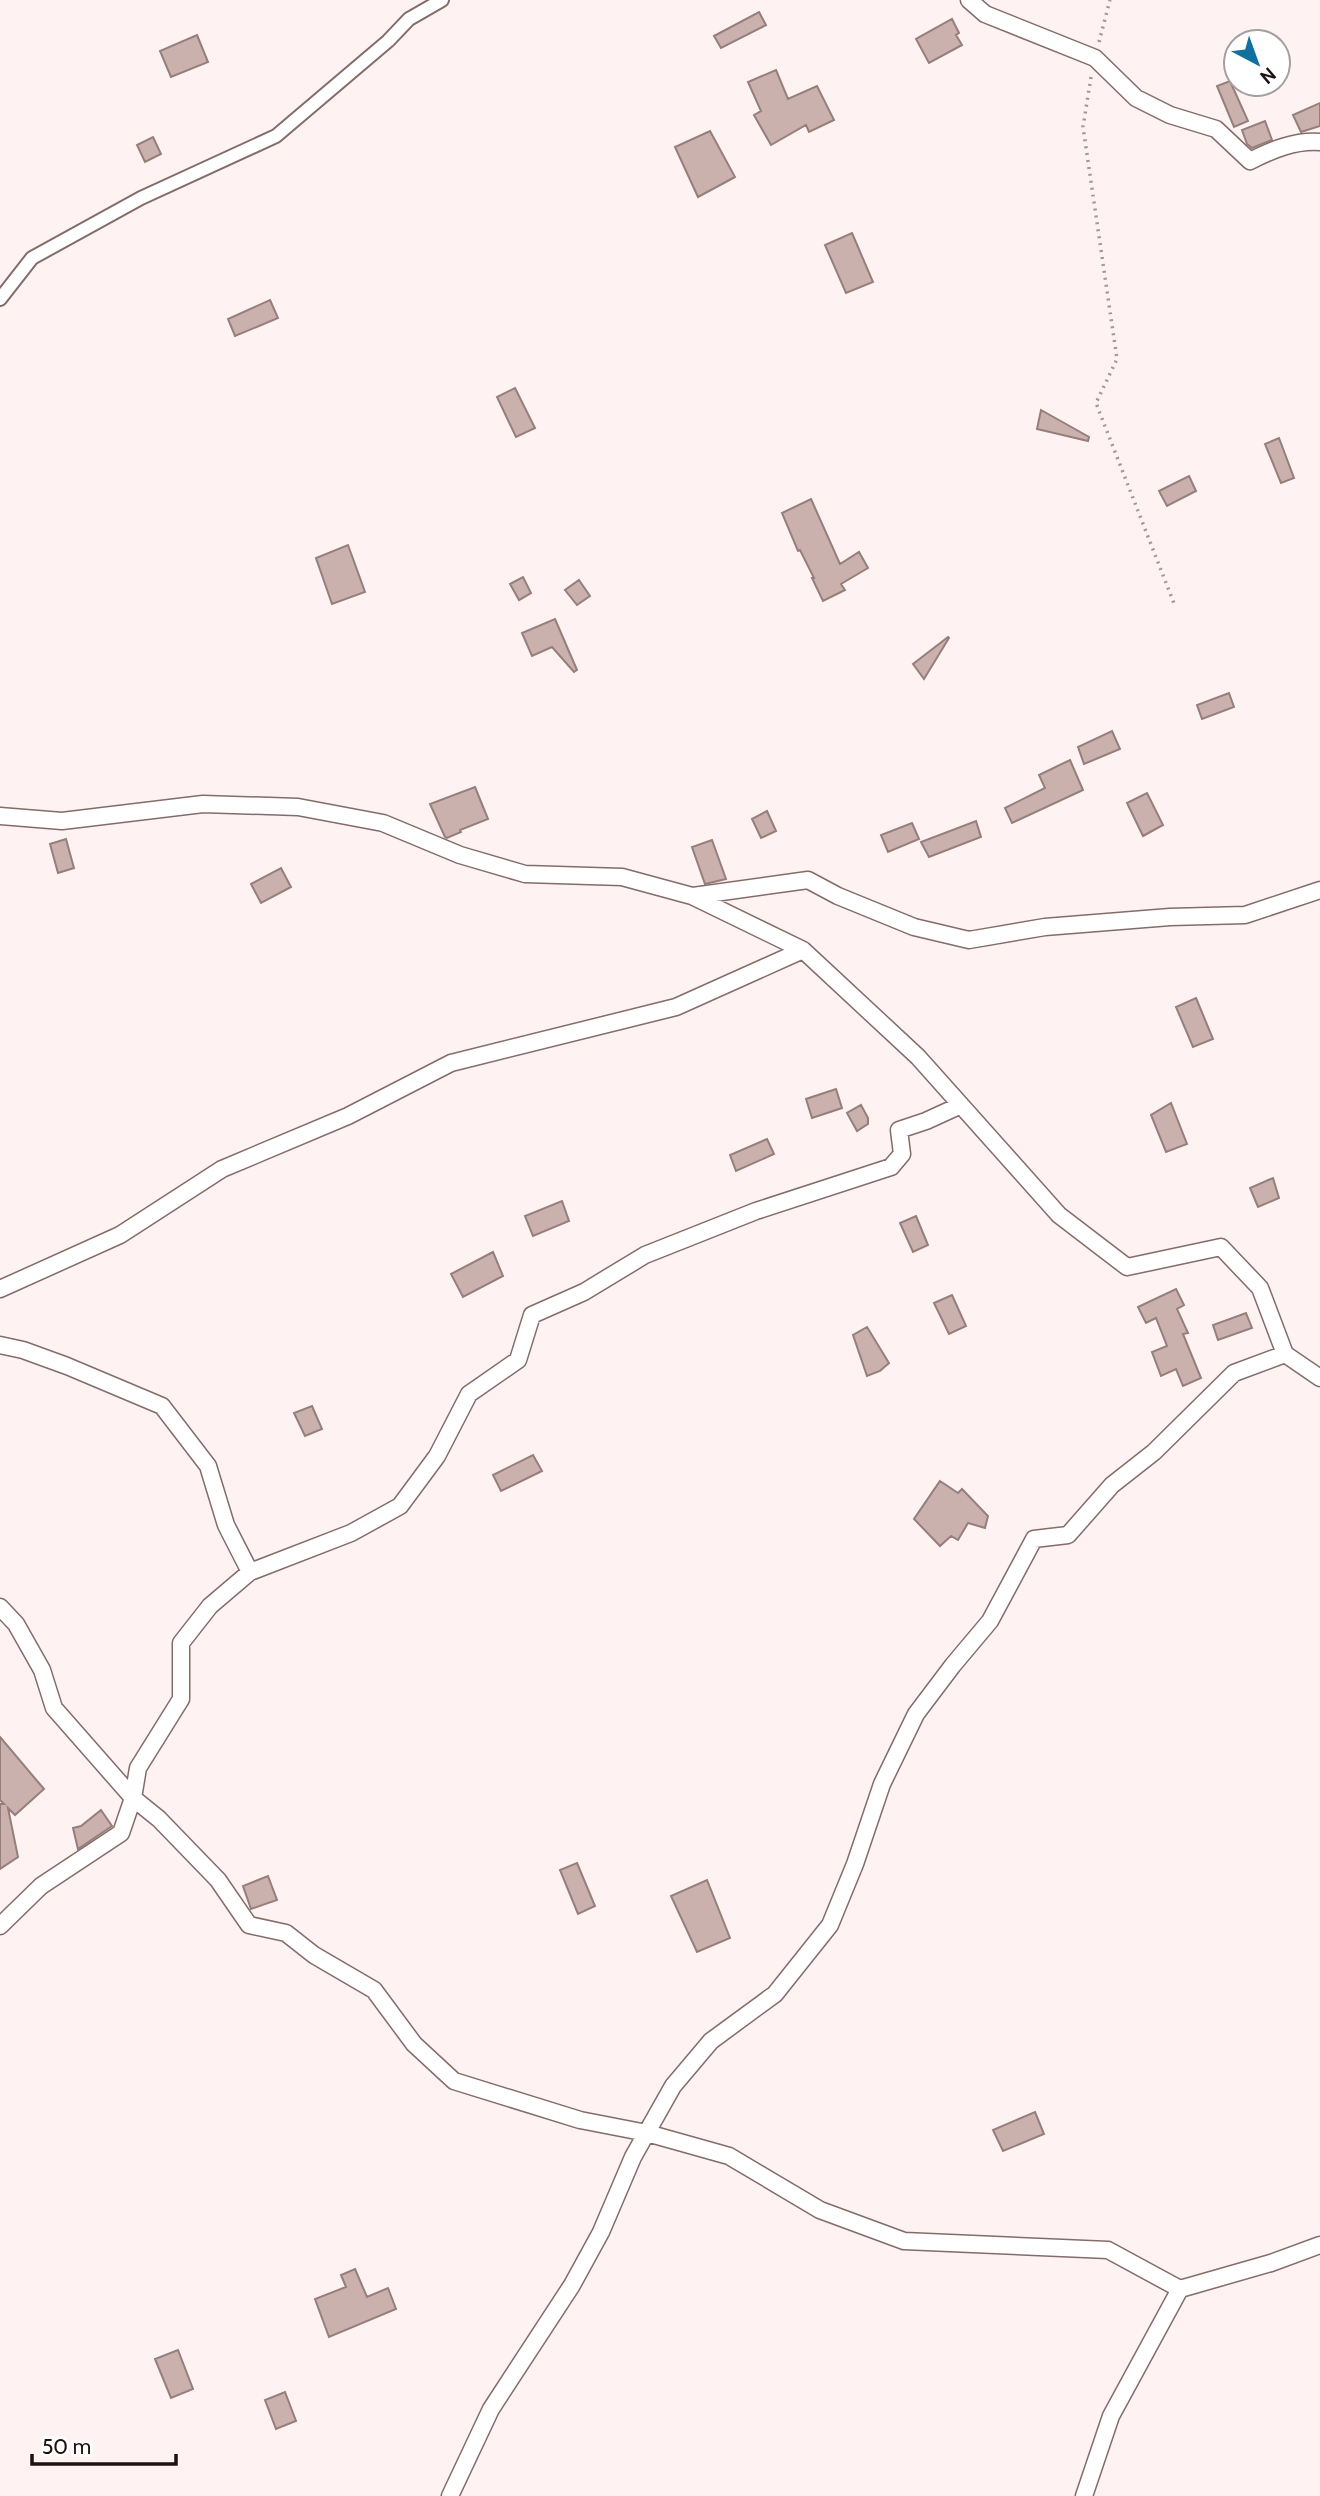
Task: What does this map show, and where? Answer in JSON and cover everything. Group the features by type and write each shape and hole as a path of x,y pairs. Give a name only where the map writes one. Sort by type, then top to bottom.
{"street":[{"path":"0,299 32,258 141,198 276,136 388,41 409,19 442,0"},
{"path":"969,0 985,14 1095,58 1136,98 1170,115 1216,129 1250,161 1274,149 1311,141 1320,142"},
{"path":"0,816 62,821 203,804 298,807 383,823 460,855 525,874 622,877 692,896 803,950 918,1057 1059,1215 1127,1267 1221,1247 1260,1288 1285,1354 1320,1378"},
{"path":"692,896 808,880 838,896 914,927 969,940 1045,927 1170,917 1245,915 1320,890"},
{"path":"0,1289 120,1235 222,1169 348,1116 451,1063 676,1007 803,950"},
{"path":"0,1926 41,1886 121,1833 133,1798 138,1768 181,1699 181,1643 211,1606 250,1572 351,1533 400,1506 437,1456 469,1394 518,1360 532,1315 583,1292 645,1255 756,1211 891,1167 902,1154 900,1130 961,1105"},
{"path":"0,1345 23,1350 67,1366 162,1406 208,1466 226,1525 250,1572"},
{"path":"450,2496 491,2409 578,2274 633,2157 673,2086 711,2041 775,1994 830,1925 855,1864 882,1784 916,1714 990,1621 1034,1539 1068,1535 1112,1485 1163,1444 1234,1373 1285,1354"},
{"path":"0,1607 16,1624 42,1670 54,1708 133,1798 159,1819 218,1880 249,1925 286,1933 314,1955 374,1990 414,2044 454,2081 580,2120 647,2133 729,2156 820,2210 904,2241 1108,2250 1180,2289 1271,2263 1320,2245"},
{"path":"1084,2496 1111,2416 1180,2289"}],"path":[{"path":"1110,0 1095,58 1083,127 1117,359 1096,403 1175,606"}],"building":[{"path":"759,12 766,25 721,48 714,36"},
{"path":"952,19 962,45 929,63 916,39"},
{"path":"197,35 208,62 171,77 160,51"},
{"path":"776,70 788,99 817,86 834,120 809,132 806,125 771,145 754,115 761,111 748,82"},
{"path":"1222,84 1222,98 1238,98 1248,121 1234,127 1217,86"},
{"path":"1320,103 1320,126 1301,132 1293,115"},
{"path":"1265,121 1272,140 1252,148 1247,144 1242,130"},
{"path":"710,131 735,177 698,197 675,147"},
{"path":"153,137 161,154 145,162 137,145"},
{"path":"852,233 873,282 846,293 825,245"},
{"path":"270,300 278,318 235,336 228,319"},
{"path":"515,388 535,428 516,437 497,397"},
{"path":"1041,410 1089,437 1088,441 1037,429"},
{"path":"1279,438 1294,478 1281,483 1265,444"},
{"path":"1189,476 1196,491 1167,506 1159,491"},
{"path":"811,499 840,564 859,552 868,568 841,584 845,590 823,601 782,513"},
{"path":"348,545 365,592 332,604 316,558"},
{"path":"523,577 531,593 519,600 510,584"},
{"path":"579,580 590,596 577,605 565,590"},
{"path":"555,619 577,670 574,672 552,647 532,656 522,633"},
{"path":"949,638 924,679 913,664"},
{"path":"1229,693 1234,707 1202,719 1197,705"},
{"path":"1112,731 1120,749 1084,764 1078,747"},
{"path":"1070,760 1083,790 1012,823 1005,808 1045,788 1039,775"},
{"path":"475,787 488,819 445,837 430,804"},
{"path":"1147,793 1163,825 1143,836 1127,803"},
{"path":"767,811 776,831 761,838 752,819"},
{"path":"976,821 981,837 929,857 921,842"},
{"path":"912,823 919,839 888,852 881,835"},
{"path":"66,839 74,868 58,873 50,844"},
{"path":"712,840 726,879 705,884 692,847"},
{"path":"281,868 291,887 261,903 251,884"},
{"path":"1196,998 1213,1039 1193,1047 1176,1007"},
{"path":"836,1089 842,1108 812,1118 806,1099"},
{"path":"1171,1103 1187,1144 1166,1152 1151,1115"},
{"path":"861,1105 868,1124 857,1131 847,1113"},
{"path":"767,1139 774,1154 736,1171 730,1155"},
{"path":"1273,1178 1279,1198 1258,1207 1250,1188"},
{"path":"562,1201 569,1221 533,1236 525,1216"},
{"path":"916,1216 928,1245 913,1252 900,1223"},
{"path":"493,1252 503,1276 463,1297 451,1274"},
{"path":"1176,1289 1184,1305 1177,1309 1188,1333 1183,1334 1201,1378 1183,1386 1176,1369 1161,1376 1152,1352 1167,1346 1156,1318 1146,1323 1138,1307"},
{"path":"952,1295 966,1326 949,1334 934,1303"},
{"path":"1246,1313 1252,1328 1218,1340 1213,1325"},
{"path":"867,1327 889,1363 880,1371 867,1376 853,1335"},
{"path":"312,1406 322,1429 305,1436 294,1413"},
{"path":"533,1455 542,1471 501,1491 493,1475"},
{"path":"940,1481 958,1493 962,1489 988,1516 985,1528 968,1523 958,1540 951,1536 940,1546 914,1519"},
{"path":"0,1737 44,1789 15,1815 8,1808 18,1857 0,1869 0,1804 4,1804 0,1800"},
{"path":"101,1810 112,1826 78,1849 73,1828 81,1826"},
{"path":"577,1863 595,1906 578,1914 560,1870"},
{"path":"268,1876 277,1900 251,1909 243,1886"},
{"path":"707,1880 730,1938 697,1952 671,1896"},
{"path":"1035,2112 1044,2134 1003,2151 993,2130"},
{"path":"355,2269 367,2297 388,2288 396,2309 329,2337 315,2299 346,2287 341,2275"},
{"path":"178,2350 193,2389 171,2398 155,2359"},
{"path":"285,2392 296,2421 276,2429 265,2400"}]}
